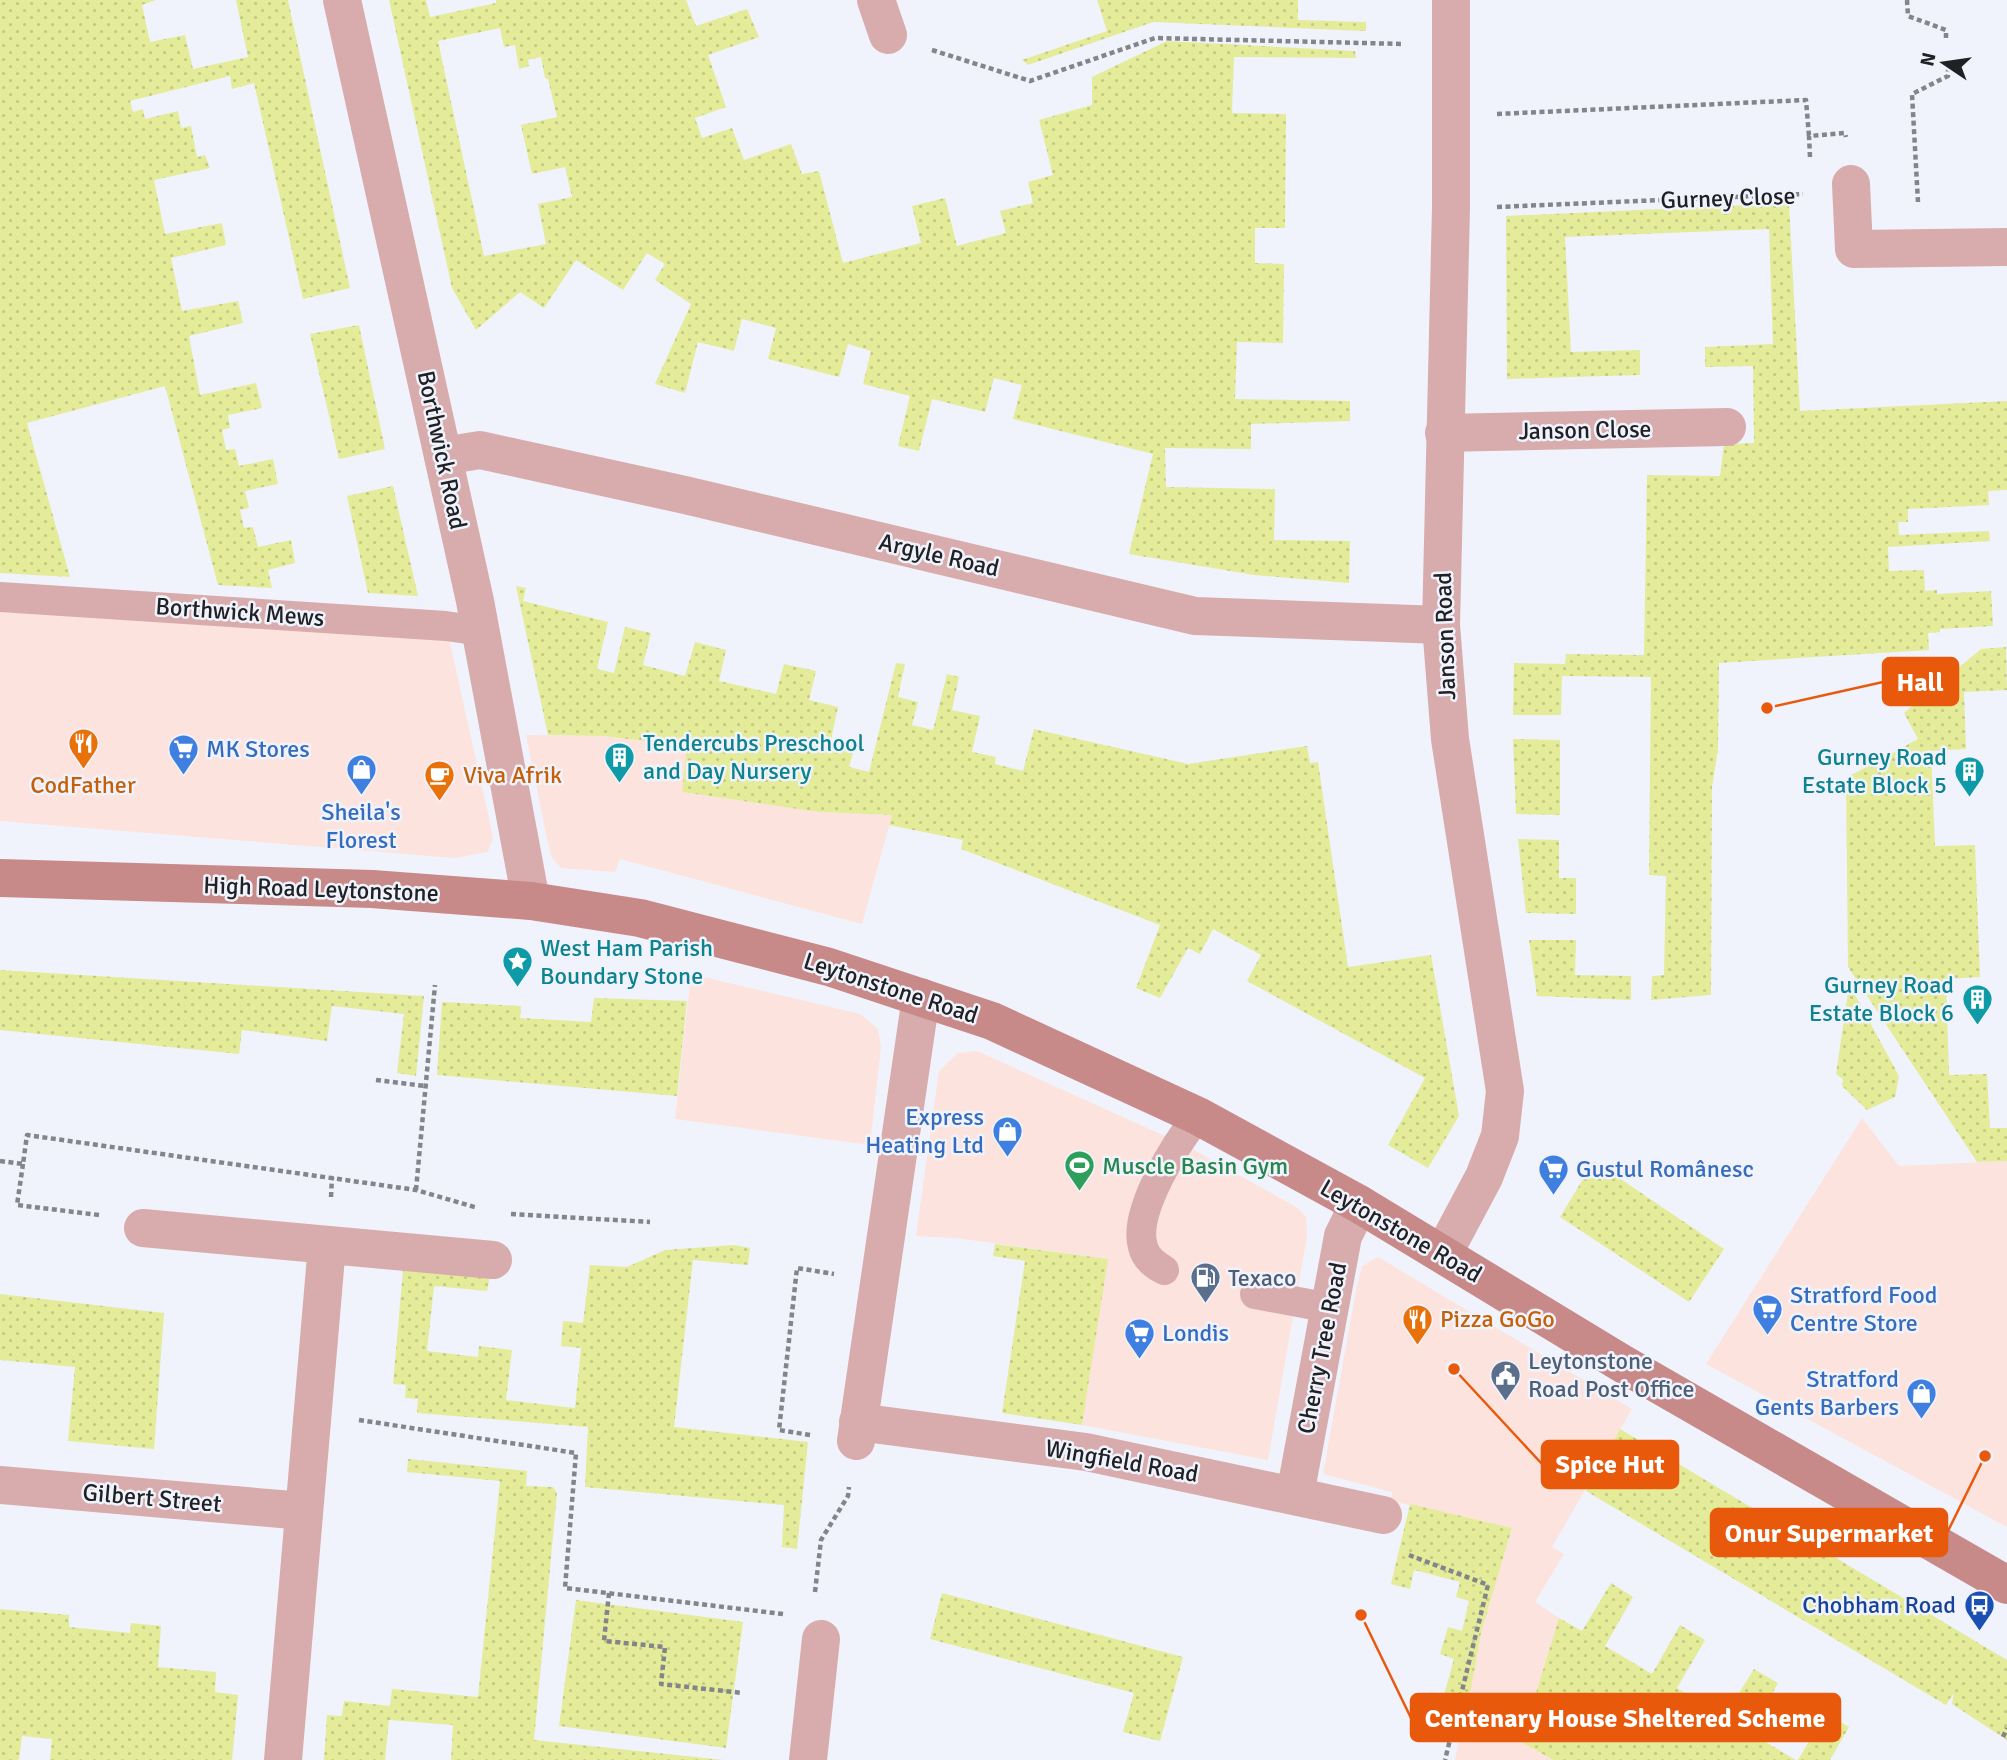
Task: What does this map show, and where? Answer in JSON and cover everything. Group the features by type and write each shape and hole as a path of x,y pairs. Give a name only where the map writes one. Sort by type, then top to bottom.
{"street":[{"name":"Borthwick Road","path":"342,0 481,631 531,901"},
{"name":"Janson Road","path":"1443,1254 1483,1177 1500,1136 1505,1091 1450,738 1441,625 1451,208 1451,0"},
{"path":"1851,184 1854,249 2007,247"},
{"name":"Janson Close","path":"1444,433 1727,427"},
{"name":"Argyle Road","path":"443,456 480,450 685,495 1195,616 1441,625"},
{"name":"High Road Leytonstone","path":"0,878 372,889 531,901 640,918"},
{"name":"Leytonstone Road","path":"640,918 829,967 992,1021 1198,1116 1359,1204 1623,1364 2007,1585"},
{"path":"857,1432 921,997"},
{"name":"Cherry Tree Road","path":"1295,1495 1343,1236 1359,1204"},
{"path":"143,1228 493,1260"},
{"path":"283,1760 327,1245"},
{"name":"Wingfield Road","path":"857,1432 1086,1451 1383,1515"},
{"name":"Gilbert Street","path":"0,1485 304,1511"},
{"path":"808,1760 810,1620"}],"lane":[{"name":"Borthwick Mews","path":"0,597 446,626 481,631"},
{"path":"1164,1270 1151,1262 1142,1247 1142,1229 1152,1191 1166,1162 1198,1116"},
{"path":"1255,1294 1330,1308"}],"path":[{"path":"1908,0 1908,16 1946,30 1946,38"},
{"path":"980,67 1030,82 1155,38 1396,45"},
{"path":"1921,248 1912,94 1948,76 1948,68"},
{"name":"Gurney Close","path":"1451,117 1806,100 1810,159"},
{"path":"1810,136 1845,133 1851,184"},
{"name":"Gurney Close","path":"1451,208 1810,194"},
{"path":"416,1190 435,985"},
{"path":"376,1080 425,1086"},
{"path":"143,1228 116,1217 17,1205 27,1135 416,1190 481,1209"},
{"path":"0,1161 23,1164"},
{"path":"503,1213 650,1222"},
{"path":"313,1414 576,1452 565,1588 810,1620 821,1540 848,1496 857,1432 779,1430 797,1268 880,1280"},
{"path":"1400,1551 1488,1585 1445,1760"},
{"path":"608,1593 604,1641 665,1647 661,1684 743,1693"},
{"path":"2003,1737 2007,1728"}],"shaded area":[{"path":"0,609 448,634 493,838 488,852 455,858 0,821"},
{"path":"526,735 603,736 687,746 683,792 819,812 892,815 862,924 620,859 615,872 561,868 552,858 547,839"},
{"path":"691,974 860,1014 878,1029 881,1047 870,1145 675,1119"},
{"path":"977,1051 1187,1146 1298,1208 1306,1217 1307,1236 1268,1460 1082,1425 1107,1259 956,1238 916,1236 939,1071 958,1053"},
{"path":"1862,1118 1899,1166 2007,1161 2007,1527 1706,1364"},
{"path":"1378,1257 1632,1409 1552,1547 1564,1554 1535,1602 1559,1618 1535,1696 1516,1738 1553,1760 1455,1760 1481,1633 1512,1528 1391,1501 1392,1492 1323,1474 1362,1266"}],"green space":[{"path":"0,0 156,0 142,5 150,42 185,35 193,69 248,57 236,0 288,0 350,288 303,299 254,83 232,89 230,76 130,101 133,112 143,109 145,119 178,111 181,128 191,126 197,157 205,155 210,168 154,180 165,234 222,223 226,245 171,258 182,311 238,301 243,323 189,336 200,395 256,383 262,408 228,415 230,428 222,430 226,450 235,449 239,466 273,459 278,484 245,491 249,508 240,510 244,528 253,527 258,547 291,540 295,563 268,570 272,588 218,585 165,386 27,423 70,577 0,573"},
{"path":"389,0 426,0 430,17 496,3 496,0 686,0 696,26 747,9 759,37 708,55 726,107 695,118 702,138 732,128 744,160 791,144 802,174 819,171 843,263 921,243 912,206 945,198 957,246 1006,233 1000,211 1033,203 1028,182 1053,175 1039,120 1092,105 1092,77 1167,41 1355,51 1356,58 1234,57 1232,113 1286,114 1285,228 1255,228 1255,263 1284,264 1283,343 1237,342 1235,399 1350,401 1350,421 1251,424 1251,449 1165,448 1166,487 1275,489 1274,540 1350,541 1349,583 1254,575 1129,554 1153,454 1013,419 1022,385 994,378 985,412 932,399 919,451 898,446 910,396 863,384 871,351 848,344 839,377 768,359 776,328 742,319 734,351 698,342 685,393 655,384 691,304 655,280 665,264 647,253 623,290 576,260 544,308 520,292 476,330 452,288","holes":["500,28 504,47 515,45 519,69 529,66 528,60 541,57 557,117 521,125 532,174 565,167 572,197 538,204 546,244 484,256 438,41"]},
{"path":"1097,0 1298,0 1298,20 1366,22 1366,31 1153,22 1028,65 1022,60 1107,31"},
{"path":"1789,203 1800,411 2007,401 2007,490 1988,491 1989,505 1908,509 1908,522 1898,522 1899,535 1989,531 1990,541 1888,547 1889,571 1924,570 1925,591 1937,590 1937,594 1991,591 1993,626 1940,629 1940,632 1928,633 1929,650 1719,663 1718,749 1712,787 1711,995 1651,1000 1652,976 1664,975 1666,876 1649,875 1651,677 1562,676 1561,715 1513,715 1514,663 1565,664 1566,654 1644,655 1647,475 1720,476 1724,444 1754,443 1753,366 1705,367 1705,347 1773,344 1769,229 1565,237 1571,352 1640,350 1640,375 1507,379 1506,216"},
{"path":"359,325 385,449 339,459 310,334"},
{"path":"393,486 418,596 368,593 347,496"},
{"path":"516,586 526,588 523,601 608,622 597,669 614,673 625,627 651,633 643,665 685,676 695,642 726,650 719,681 776,694 784,664 816,671 809,700 838,707 830,744 854,750 849,767 869,772 896,663 905,664 898,697 918,702 912,725 933,730 947,674 959,677 952,710 980,716 972,752 996,757 995,764 1023,771 1034,729 1188,764 1307,746 1310,763 1318,762 1348,967 1431,955 1459,1116 1428,1168 1388,1145 1425,1078 1247,981 1261,955 1213,929 1200,954 1188,948 1160,998 1136,988 1160,925 961,849 963,840 889,825 892,815 819,812 682,792 687,746 603,736 548,735"},
{"path":"2006,647 2007,690 1964,692 1966,749 1931,751 1935,846 1975,845 1980,977 1946,979 1949,1075 1987,1074 1990,1128 2007,1128 2007,1161 1977,1162 1848,967 1846,778 1918,739 1904,713 1981,649"},
{"path":"1513,739 1560,740 1560,815 1516,814"},
{"path":"1518,839 1559,840 1559,878 1576,878 1576,914 1526,913"},
{"path":"1529,940 1576,940 1575,975 1631,976 1631,1000 1537,996"},
{"path":"0,970 424,996 416,1076 397,1073 404,1014 332,1006 327,1041 242,1030 239,1054 0,1030"},
{"path":"1848,992 1854,993 1899,1076 1895,1097 1867,1110 1842,1086 1843,1079 1836,1074"},
{"path":"594,998 687,1001 677,1096 437,1075 442,1002 521,1006 520,1018 591,1022"},
{"path":"1594,1161 1724,1249 1689,1302 1560,1217"},
{"path":"995,1244 1108,1259 1082,1425 1002,1413 1025,1261 993,1256"},
{"path":"734,1245 750,1248 748,1265 693,1260 674,1427 808,1442 797,1549 782,1547 784,1505 585,1487 588,1427 417,1413 418,1399 405,1398 406,1385 393,1384 403,1270 490,1276 487,1291 434,1286 427,1351 478,1357 479,1346 512,1350 506,1400 575,1408 581,1348 561,1346 563,1321 583,1323 590,1265 627,1267 665,1250"},
{"path":"0,1294 164,1313 154,1449 68,1441 75,1367 0,1360"},
{"path":"1620,1429 2007,1660 2007,1740 1952,1704 1954,1693 1946,1705 1586,1491"},
{"path":"408,1459 527,1471 526,1486 553,1487 557,1493 534,1740 724,1760 451,1760 453,1725 389,1720 385,1760 324,1760 327,1715 342,1716 344,1701 390,1706 392,1689 478,1697 500,1481 407,1472"},
{"path":"1410,1504 1512,1528 1481,1633 1465,1722 1426,1707 1431,1692 1444,1695 1454,1659 1440,1654 1448,1627 1462,1631 1469,1601 1456,1597 1460,1582 1414,1570 1410,1589 1391,1584"},
{"path":"1611,1583 1633,1597 1605,1646 1652,1674 1680,1625 1705,1640 1677,1688 1724,1717 1754,1669 1778,1683 1750,1733 1796,1760 1553,1760 1516,1739 1535,1696 1559,1618 1582,1631"},
{"path":"942,1593 1183,1657 1160,1741 1123,1732 1134,1693 930,1639"},
{"path":"576,1600 743,1622 726,1748 559,1726"},
{"path":"0,1609 69,1615 69,1627 130,1633 131,1623 161,1626 158,1667 216,1672 215,1692 238,1695 232,1760 50,1760 52,1739 22,1736 19,1760 0,1760"},
{"path":"1826,1713 1849,1727 1830,1760 1798,1760"}],"place":[{"name":"Hall","path":"1767,708"},
{"name":"CodFather","path":"83,770"},
{"name":"MK Stores","path":"183,776"},
{"name":"Tendercubs Preschool and Day Nursery","path":"620,784"},
{"name":"Sheila's Florest","path":"361,797"},
{"name":"Gurney Road Estate Block 5","path":"1970,798"},
{"name":"Viva Afrik","path":"440,802"},
{"name":"West Ham Parish Boundary Stone","path":"517,989"},
{"name":"Gurney Road Estate Block 6","path":"1977,1026"},
{"name":"Express Heating Ltd","path":"1007,1158"},
{"name":"Muscle Basin Gym","path":"1079,1193"},
{"name":"Gustul Românesc","path":"1553,1196"},
{"name":"Texaco","path":"1205,1305"},
{"name":"Stratford Food Centre Store","path":"1767,1336"},
{"name":"Pizza GoGo","path":"1417,1346"},
{"name":"Londis","path":"1139,1360"},
{"name":"Spice Hut","path":"1454,1369"},
{"name":"Leytonstone Road Post Office","path":"1505,1402"},
{"name":"Stratford Gents Barbers","path":"1922,1420"},
{"name":"Onur Supermarket","path":"1985,1456"},
{"name":"Centenary House Sheltered Scheme","path":"1361,1615"},
{"name":"Chobham Road","path":"1979,1632"}]}
